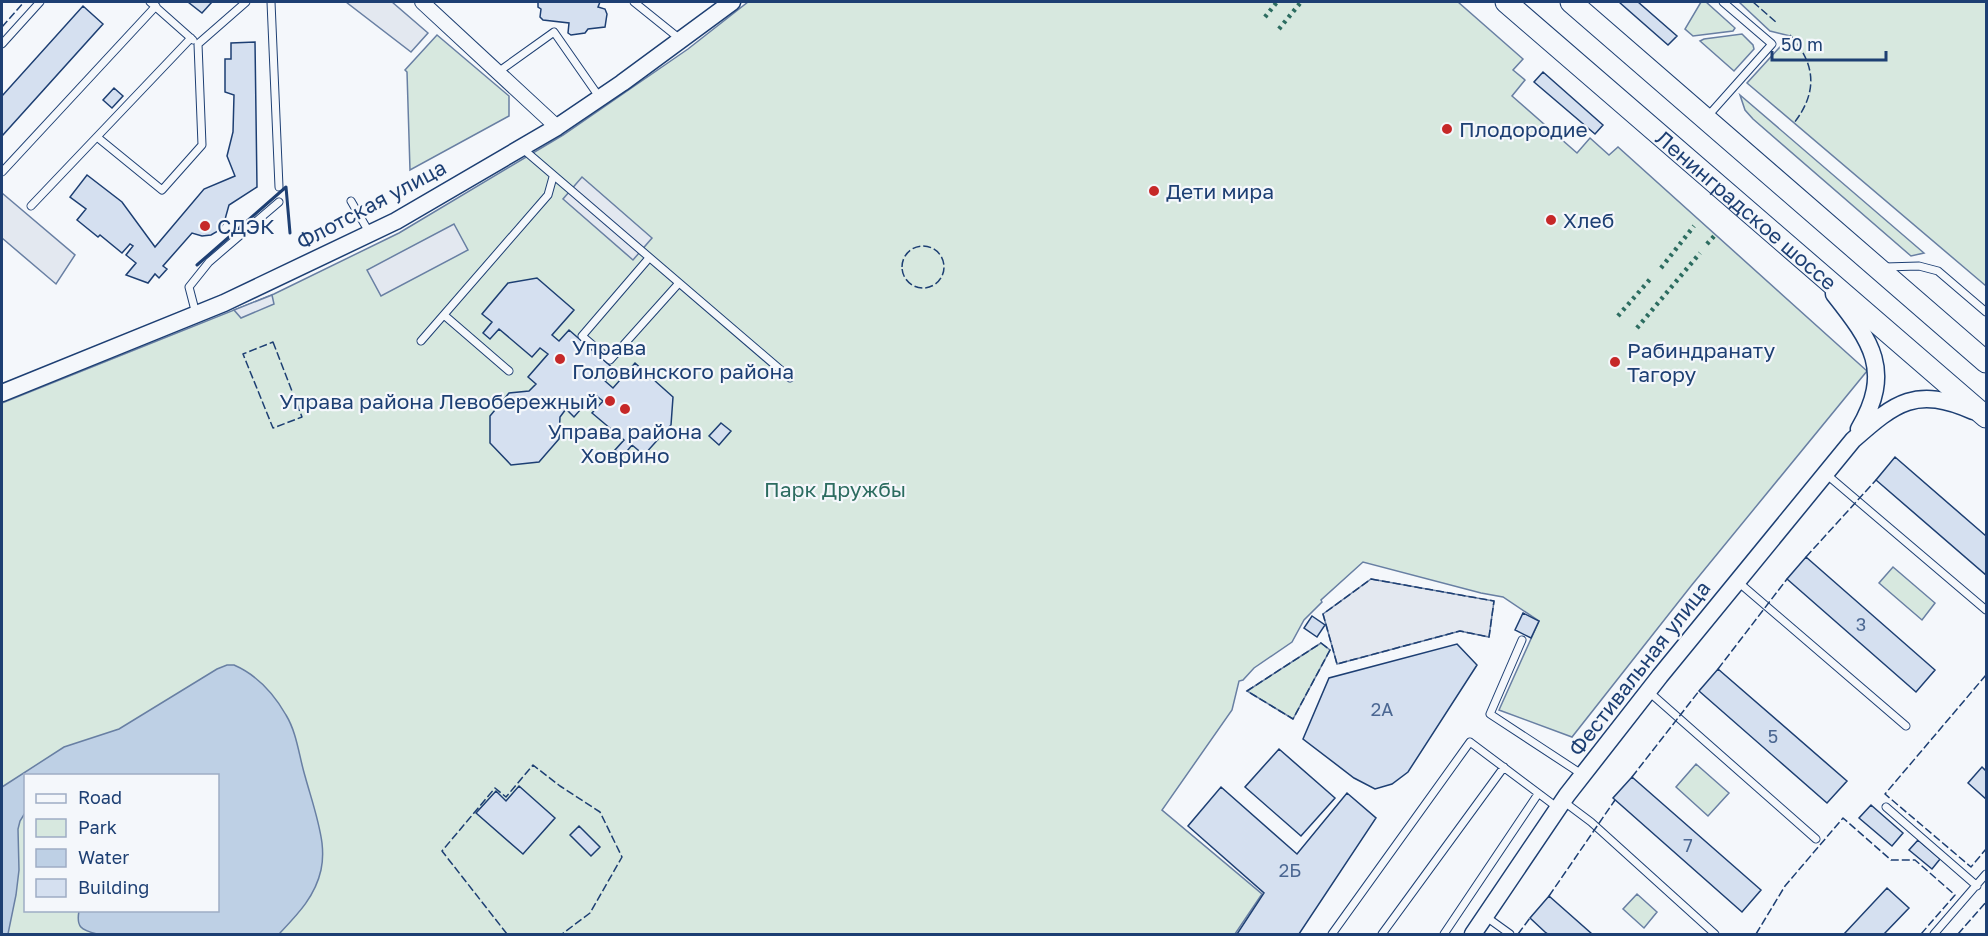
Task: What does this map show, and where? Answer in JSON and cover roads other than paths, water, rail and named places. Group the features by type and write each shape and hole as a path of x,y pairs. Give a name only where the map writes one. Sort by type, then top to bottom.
{"main road":[{"name":"Ленинградское шоссе","path":"1506,2 1986,416"},
{"name":"Ленинградское шоссе","path":"1571,2 1986,362"}],"street":[{"path":"422,2 557,127"},
{"name":"Флотская улица","path":"2,393 196,314 370,235 557,127 682,40 732,2"},
{"name":"Фестивальная улица","path":"1473,934 1560,805 1648,691 1853,440 1874,401 1877,378 1873,357 1860,327 1815,269"},
{"name":"Фестивальная улица","path":"1853,440 1891,409 1908,401 1925,397 1950,401 1986,416"}],"lane":[{"path":"2,44 40,2"},
{"path":"198,44 246,2"},
{"path":"271,2 279,187"},
{"path":"634,2 682,40"},
{"path":"1705,119 1772,44 1723,2"},
{"path":"2,172 153,4 198,44 202,145 162,190 97,137"},
{"path":"498,72 554,32 600,98"},
{"path":"31,206 191,38"},
{"path":"521,147 790,378"},
{"path":"421,341 548,195 554,177"},
{"path":"351,201 370,235"},
{"path":"196,314 189,287 209,262 279,202"},
{"path":"649,258 582,336 610,360 679,283"},
{"path":"1877,268 1919,266 1931,268 1938,271 1986,312"},
{"path":"444,315 509,371"},
{"path":"1826,473 1986,610"},
{"path":"1737,581 1906,726"},
{"path":"1522,640 1490,714 1583,775"},
{"path":"1648,691 1816,839"},
{"path":"1332,934 1470,742 1538,794 1591,822 1715,934"},
{"path":"1382,934 1504,766"},
{"path":"1444,934 1538,794"},
{"path":"1886,807 1977,886"},
{"path":"1934,934 1986,874"},
{"path":"1485,916 1510,934"}],"water":[{"path":"227,665 234,665 242,669 264,686 286,715 295,737 317,817 323,856 318,880 299,913 279,934 97,934 87,931 79,924 79,912 219,912 219,774 24,774 24,815 18,829 19,870 16,895 8,934 2,934 2,787 64,747 119,729"}],"place":[{"name":"Плодородие","path":"1447,129"},
{"name":"Дети мира","path":"1154,191"},
{"name":"Хлеб","path":"1551,220"},
{"name":"СДЭК","path":"205,226"},
{"name":"Управа Головинского района","path":"560,359"},
{"name":"Рабиндранату Тагору","path":"1615,362"},
{"name":"Управа района Левобережный","path":"610,401"},
{"name":"Управа района Ховрино","path":"625,409"}],"park label":[{"name":"Парк Дружбы","path":"835,489"}]}
